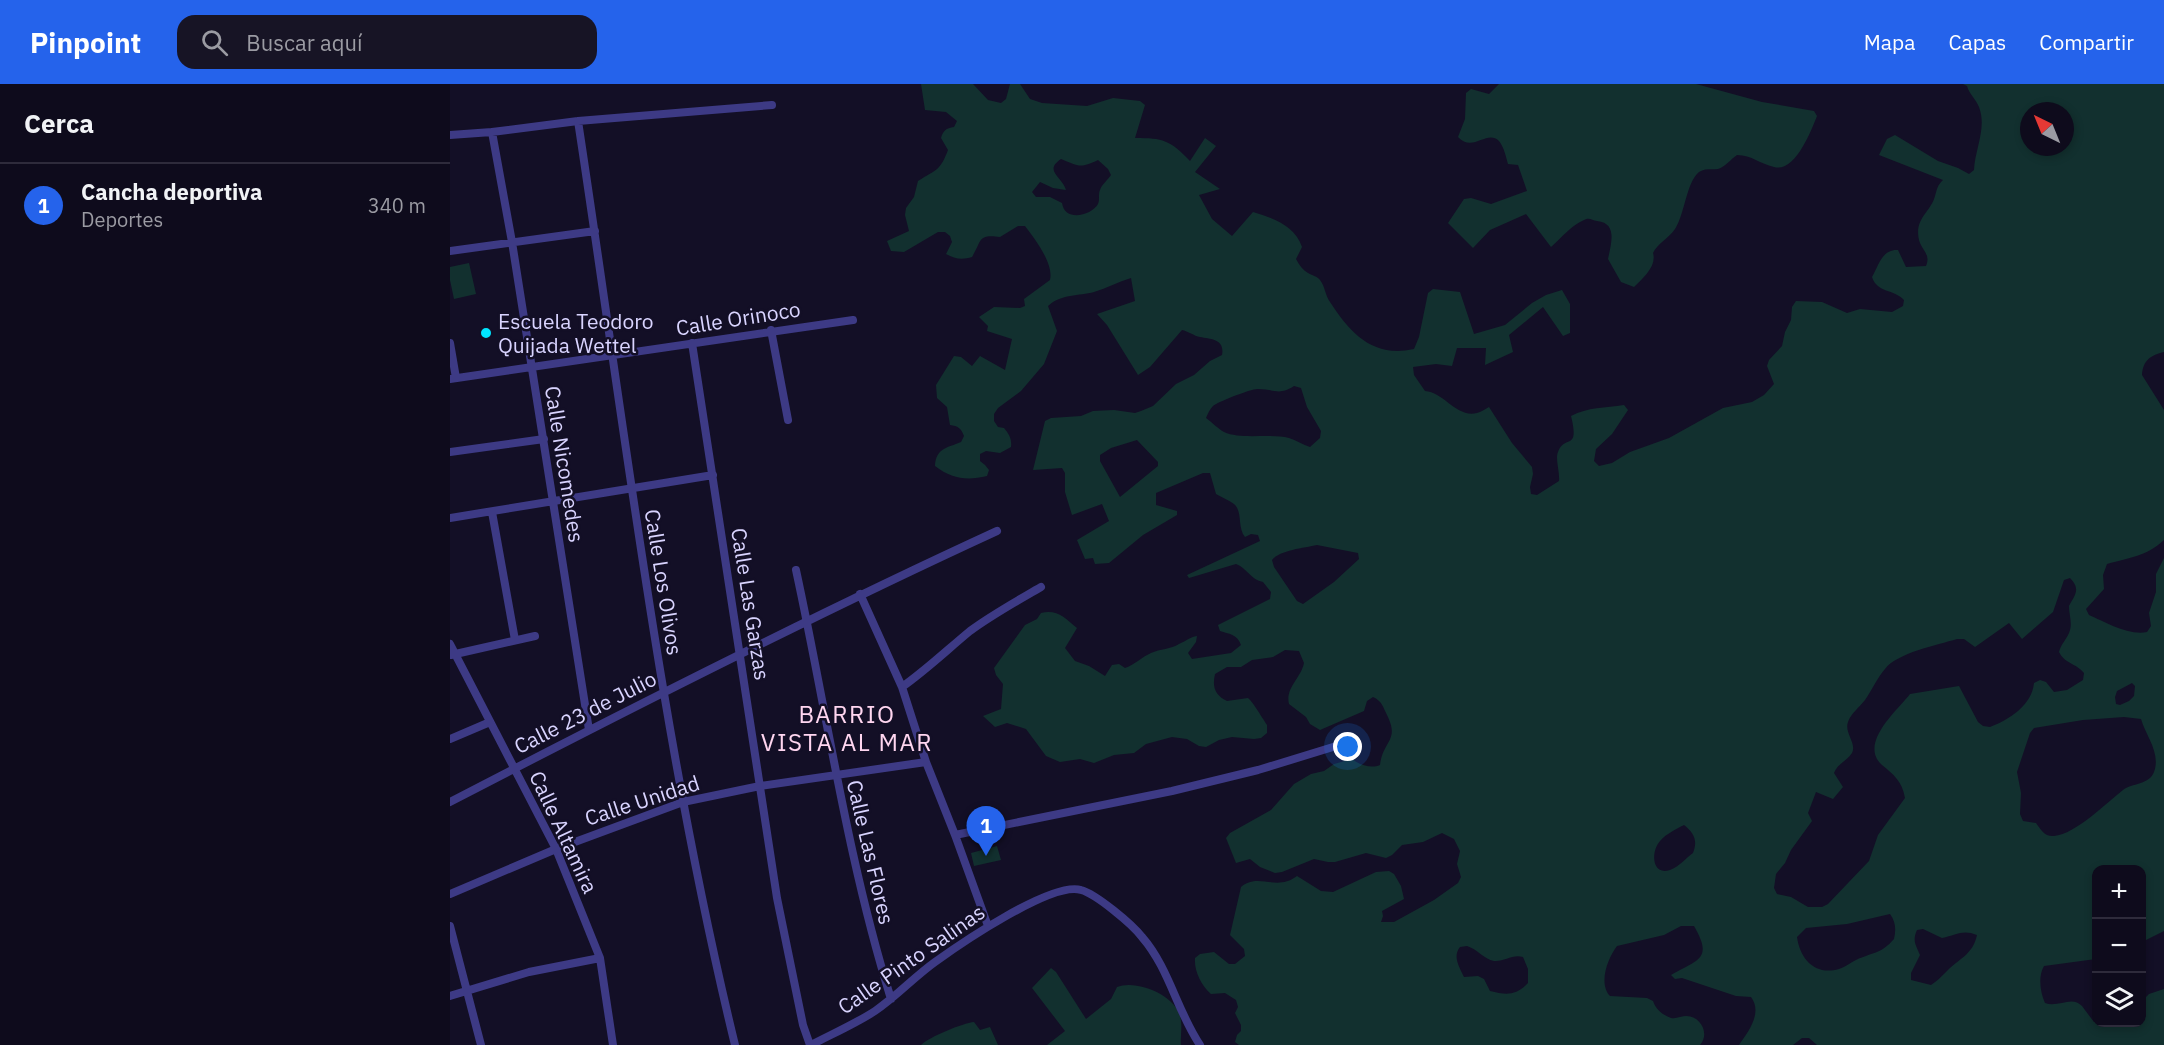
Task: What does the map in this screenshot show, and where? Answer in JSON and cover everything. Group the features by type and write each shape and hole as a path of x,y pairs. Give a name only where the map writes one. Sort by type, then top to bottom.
{"street":[{"path":"450,135 578,121 772,105"},
{"name":"Calle Los Olivos","path":"578,121 630,488 663,691 711,946 735,1045"},
{"name":"Calle Nicomedes","path":"492,132 544,439 589,730"},
{"path":"450,251 595,231"},
{"name":"Calle Orinoco","path":"453,379 771,330 853,320"},
{"path":"771,330 788,420"},
{"path":"450,343 453,379"},
{"name":"Calle Las Garzas","path":"692,343 777,898 803,1025 810,1045"},
{"path":"450,452 544,439"},
{"path":"450,518 713,475"},
{"path":"492,512 515,640"},
{"name":"Calle 23 de Julio","path":"450,802 663,691 860,594 997,531"},
{"name":"Calle Las Flores","path":"796,570 835,774 875,948 891,999"},
{"path":"902,687 923,673 969,632 1041,587"},
{"path":"860,594 902,687 926,762 988,926"},
{"path":"452,654 535,636"},
{"name":"Calle Altamira","path":"450,645 452,654 556,849 600,958 613,1045"},
{"path":"450,739 490,722"},
{"path":"955,835 1172,791 1258,770 1346,743"},
{"name":"Calle Unidad","path":"450,894 556,849 683,802 760,786 926,762"},
{"name":"Calle Pinto Salinas","path":"810,1045 866,1016 891,999 934,962 988,926 1058,892 1081,890 1117,912 1143,937 1165,973 1189,1029 1200,1045"},
{"path":"450,926 481,1045"},
{"path":"450,996 529,972 600,958"}],"green space":[{"path":"921,84 973,84 988,100 1001,103 1006,99 1010,84 1020,84 1030,99 1042,103 1087,106 1113,98 1140,101 1145,105 1135,138 1159,140 1171,144 1190,161 1205,138 1216,146 1195,172 1220,189 1199,195 1212,219 1232,236 1253,212 1289,228 1302,247 1296,259 1301,267 1320,280 1328,299 1346,324 1364,341 1375,347 1399,351 1414,349 1419,337 1428,293 1433,289 1460,292 1474,334 1505,325 1532,303 1562,290 1570,304 1570,333 1563,336 1543,307 1509,335 1513,352 1485,365 1486,348 1457,348 1452,366 1436,364 1413,367 1414,375 1425,391 1432,392 1463,412 1478,413 1489,407 1512,443 1532,467 1531,494 1537,495 1559,481 1557,455 1561,447 1570,441 1574,434 1571,416 1590,409 1624,405 1628,410 1612,434 1596,449 1594,461 1599,466 1612,463 1630,452 1669,438 1723,408 1752,402 1764,395 1774,384 1767,366 1769,360 1782,346 1791,320 1792,307 1796,301 1822,302 1847,313 1860,309 1892,312 1903,306 1904,300 1878,286 1872,277 1885,255 1893,250 1898,250 1906,267 1926,266 1927,255 1920,244 1919,226 1943,180 1879,155 1887,139 1895,135 1938,161 1969,174 1974,170 1981,131 1981,115 1978,104 1967,86 1963,84 2164,84 2164,352 2149,359 2142,375 2164,410 2164,540 2144,553 2107,564 2103,575 2104,589 2086,609 2089,615 2117,628 2140,633 2147,632 2151,626 2149,613 2156,592 2156,574 2164,558 2164,931 2146,940 2146,865 2092,865 2092,960 2044,966 2040,979 2045,1003 2078,1003 2092,1019 2092,1027 2146,1027 2146,997 2164,989 2164,1045 1817,1045 1809,1038 1802,1038 1793,1045 1739,1045 1755,1016 1751,997 1736,996 1682,978 1675,979 1671,975 1700,957 1702,945 1694,926 1681,926 1664,935 1617,946 1610,957 1605,984 1610,996 1647,998 1653,1001 1658,1010 1668,1017 1686,1016 1696,1019 1704,1031 1700,1045 1239,1045 1235,1042 1241,1031 1241,1025 1235,1013 1238,1007 1236,1000 1225,993 1211,994 1207,990 1197,973 1195,958 1200,954 1214,952 1229,964 1235,964 1245,956 1244,949 1230,935 1241,887 1254,881 1275,883 1297,876 1321,891 1333,892 1376,872 1389,871 1394,874 1401,886 1404,899 1382,911 1381,922 1394,922 1434,900 1458,883 1461,877 1457,864 1460,851 1454,839 1442,833 1423,842 1402,845 1386,858 1366,853 1335,862 1314,859 1275,873 1260,867 1250,859 1236,863 1226,838 1230,833 1271,810 1294,784 1311,774 1352,759 1366,766 1380,765 1391,736 1391,724 1380,702 1373,697 1367,701 1364,711 1320,730 1310,724 1306,717 1289,704 1288,698 1304,663 1299,651 1285,650 1273,657 1252,660 1241,667 1227,667 1215,674 1214,687 1220,696 1227,701 1248,698 1255,707 1267,725 1267,733 1261,738 1232,737 1219,740 1206,747 1187,739 1172,737 1146,744 1134,753 1114,755 1094,763 1080,759 1060,762 1046,756 1026,729 1007,723 995,727 983,716 1001,709 1003,684 994,668 1025,625 1037,619 1041,613 1056,613 1077,628 1065,648 1075,661 1105,676 1112,665 1119,664 1125,668 1151,653 1173,647 1197,636 1196,642 1188,653 1192,659 1231,653 1241,645 1232,635 1220,631 1218,625 1270,599 1271,592 1263,582 1255,579 1236,564 1189,578 1187,575 1260,541 1258,535 1251,534 1245,537 1241,529 1237,507 1216,494 1210,473 1203,473 1156,493 1156,505 1177,511 1177,515 1143,535 1109,563 1095,564 1093,558 1085,559 1077,540 1109,521 1102,504 1072,515 1065,492 1065,473 1062,468 1033,470 1045,421 1051,418 1081,416 1093,411 1114,410 1135,413 1141,411 1153,406 1176,384 1194,375 1210,361 1222,355 1221,346 1216,341 1182,330 1150,367 1138,375 1107,325 1097,314 1135,301 1131,278 1094,292 1064,297 1048,306 1057,331 1044,364 1021,391 998,408 994,414 994,421 998,427 1004,428 1009,435 1011,447 1000,453 986,451 980,454 980,461 989,470 987,476 960,478 947,474 935,466 940,452 961,442 964,436 959,428 950,425 947,407 937,398 936,385 954,356 961,357 972,366 980,356 1005,370 1012,339 987,331 988,326 979,317 994,307 1020,308 1025,306 1024,299 1050,280 1049,267 1043,252 1025,226 1018,226 1000,237 984,238 972,257 968,258 952,257 946,254 952,242 950,236 945,232 938,232 904,252 891,251 887,241 909,231 905,215 906,208 914,197 918,181 937,169 948,150 941,138 947,129 954,127 957,121 946,112 925,110","holes":["1061,159 1079,166 1098,160 1108,169 1111,175 1101,188 1099,202 1095,208 1085,214 1073,215 1064,209 1062,203 1050,197 1036,197 1032,192 1040,182 1053,188 1066,190 1054,171 1056,163","1294,386 1301,388 1307,407 1321,431 1320,438 1310,447 1281,437 1231,434 1222,431 1206,418 1213,406 1243,393 1255,389 1280,391","1137,440 1158,462 1158,466 1120,497 1100,461 1100,455 1111,448","1317,545 1358,553 1359,559 1334,582 1303,604 1297,601 1274,567 1272,560 1286,552","2070,578 2075,585 2076,592 2069,606 2070,630 2059,652 2064,659 2084,673 2083,680 2067,690 2054,692 2046,682 2040,680 2034,683 2024,705 2005,720 1990,727 1978,722 1959,686 1910,694 1877,737 1876,756 1900,783 1905,798 1878,835 1869,861 1828,904 1822,907 1808,907 1791,897 1777,894 1774,888 1776,874 1812,821 1808,813 1816,792 1833,799 1843,787 1834,773 1852,753 1848,722 1885,669 1898,658 1957,639 1964,639 1975,647 2009,623 2022,639 2053,612 2064,580","2132,683 2135,686 2134,696 2129,701 2120,705 2116,704 2117,691","2124,717 2141,719 2156,758 2154,772 2144,782 2123,790 2072,830 2054,836 2048,835 2036,823 2023,821 2020,814 2021,793 2017,772 2030,733 2034,728 2083,720","1684,825 1694,837 1693,853 1673,869 1664,871 1659,869 1654,856 1657,845 1662,838","1890,914 1895,932 1894,939 1885,947 1842,968 1830,971 1816,968 1805,959 1801,952 1797,937 1806,928 1847,924","1923,929 1942,938 1963,933 1977,935 1969,952 1931,985 1911,980 1911,973 1920,955 1915,943 1917,930","1467,946 1494,961 1523,957 1528,969 1528,983 1515,992 1490,991 1484,979 1478,976 1464,977 1458,962 1460,947"]},
{"path":"1499,84 1696,84 1762,102 1814,111 1817,116 1801,149 1789,164 1774,167 1747,156 1737,155 1721,168 1699,172 1691,183 1675,229 1655,250 1651,267 1634,287 1621,282 1608,259 1612,235 1604,223 1586,219 1571,228 1551,247 1526,214 1490,230 1473,248 1448,223 1464,199 1471,198 1491,204 1527,191 1518,165 1508,164 1499,141 1490,138 1469,143 1458,137 1465,119 1466,93 1471,89 1489,94"},
{"path":"469,263 476,294 454,299 450,267"},
{"path":"997,846 1001,860 974,866 971,853"},
{"path":"1051,968 1056,972 1086,1019 1111,999 1117,987 1134,985 1163,995 1177,1008 1180,1016 1181,1045 1047,1045 1065,1031 1032,988"},
{"path":"974,1022 980,1030 990,1027 998,1045 921,1045 946,1031"}],"place":[{"name":"Escuela Teodoro Quijada Wettel","path":"486,333"},
{"name":"Cancha deportiva","path":"986,856"}],"district":[{"name":"BARRIO VISTA AL MAR","path":"847,728"}]}
